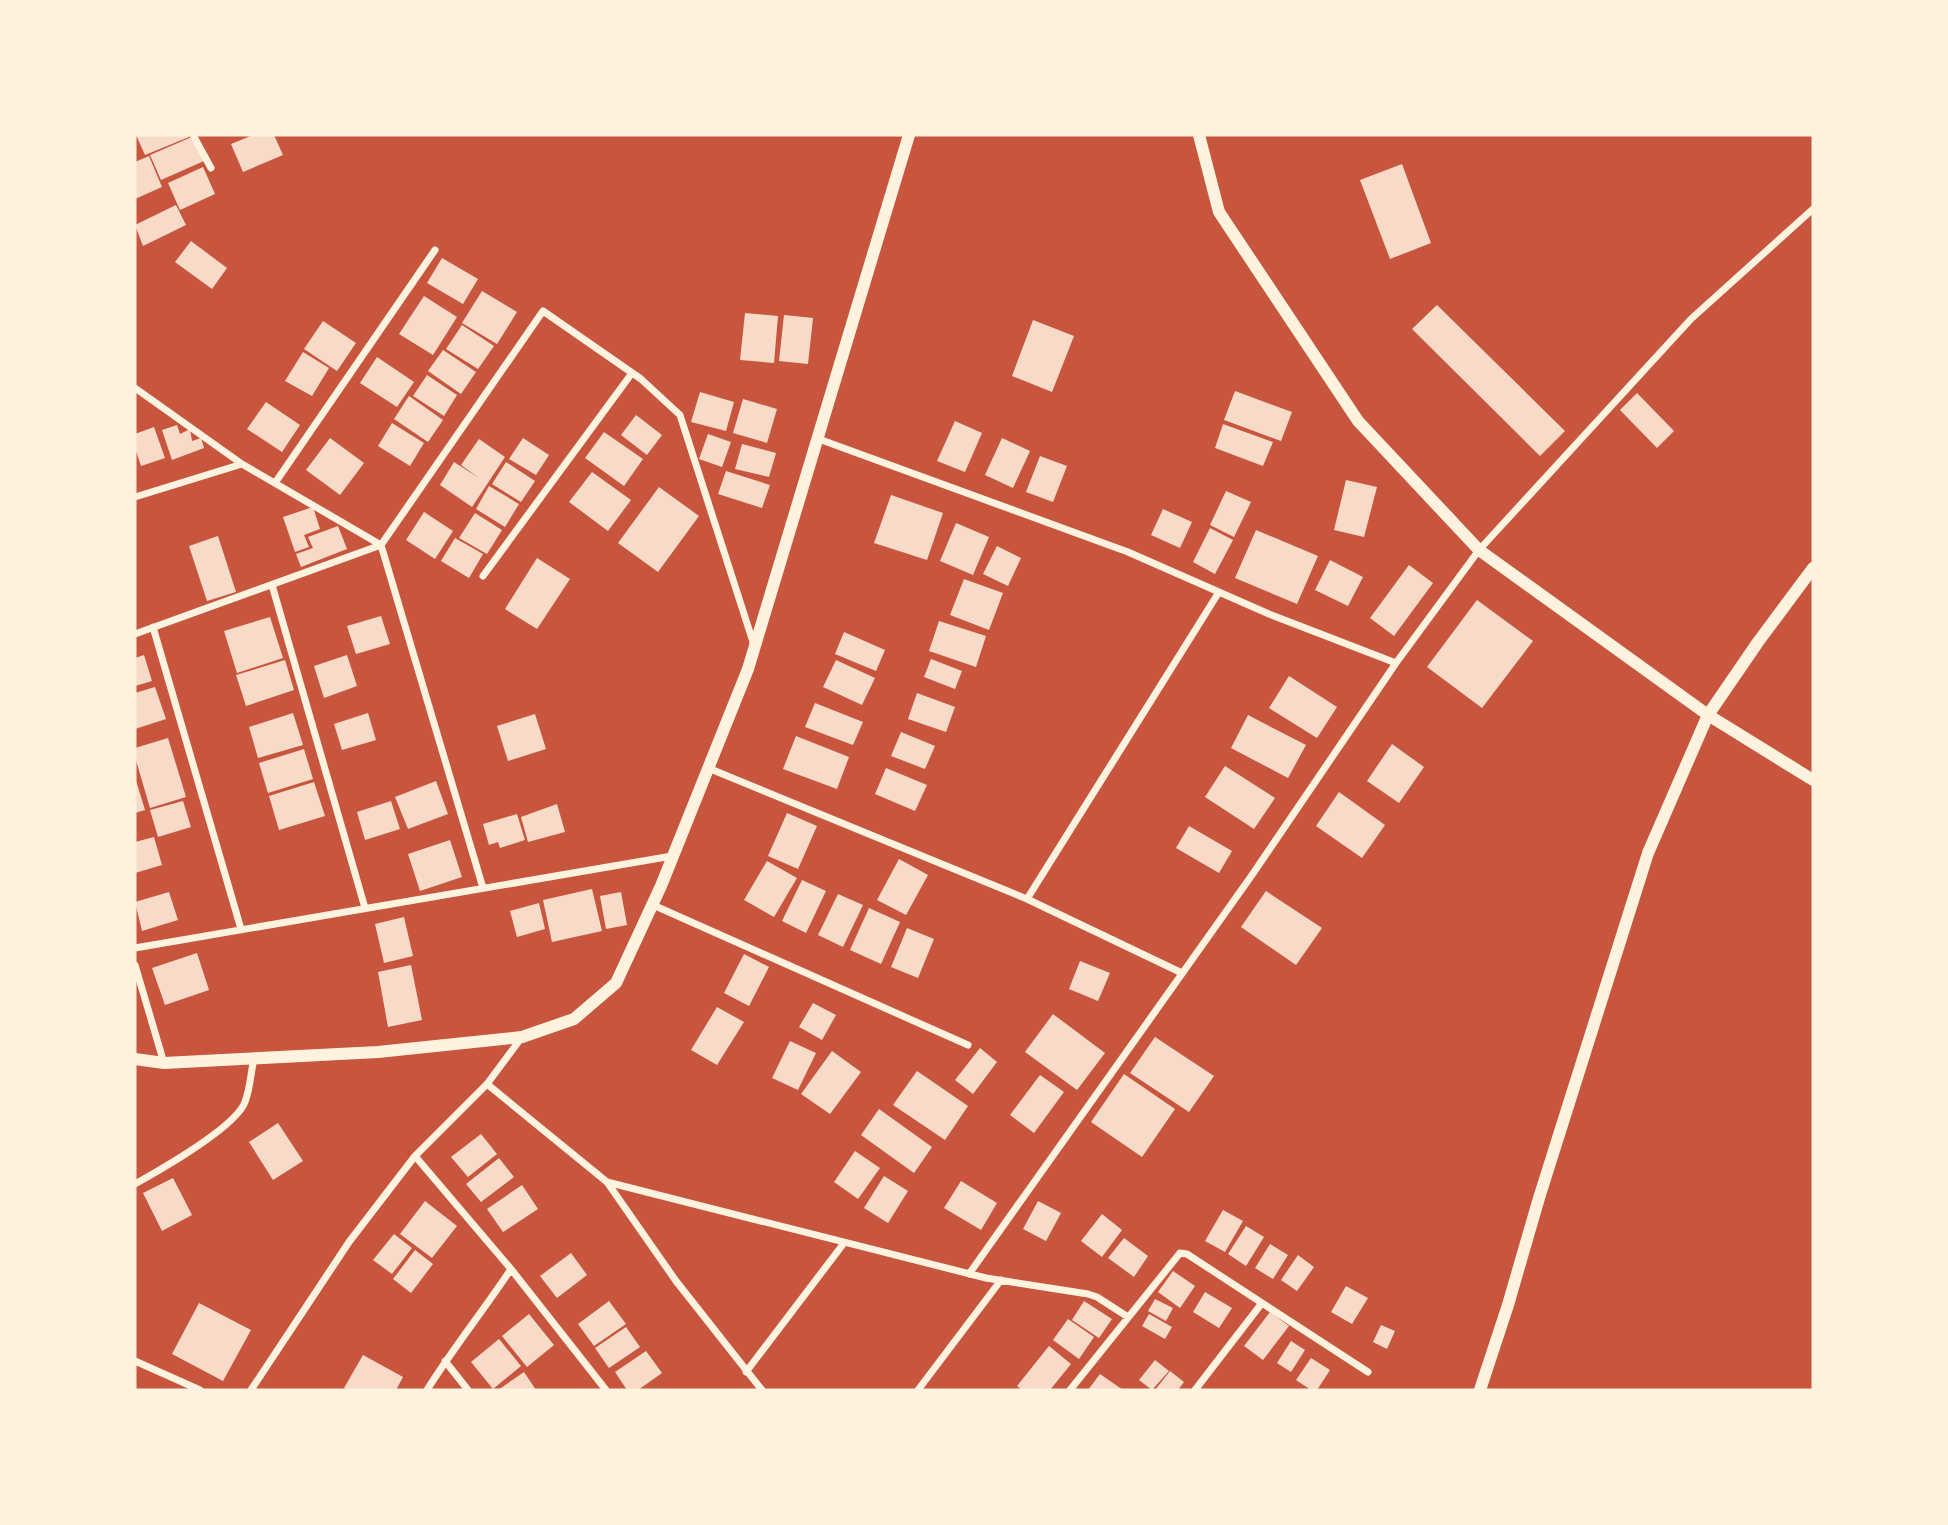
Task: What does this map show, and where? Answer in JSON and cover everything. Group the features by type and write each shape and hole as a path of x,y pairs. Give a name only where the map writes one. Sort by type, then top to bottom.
{"street":[{"path":"193,135 211,169"},
{"path":"135,1059 164,1063 378,1052 522,1037 574,1019 616,983 674,856 747,669 908,135"},
{"path":"1199,135 1219,212 1350,410 1479,550 1709,715 1813,780"},
{"path":"969,1274 1252,875 1396,663 1479,550 1691,319 1813,209"},
{"path":"275,482 435,250"},
{"path":"135,634 381,545 543,312 632,373 680,415 755,645"},
{"path":"483,576 632,373"},
{"path":"135,388 242,464 381,545 483,888"},
{"path":"816,438 1128,552 1219,592 1396,663"},
{"path":"135,497 242,464"},
{"path":"1480,1390 1648,853 1709,715 1758,642 1813,568"},
{"path":"272,585 365,908"},
{"path":"1027,899 1219,592"},
{"path":"153,627 242,929"},
{"path":"707,768 1027,899 1182,973"},
{"path":"135,948 674,856"},
{"path":"653,905 968,1045"},
{"path":"135,965 164,1063"},
{"path":"251,1390 349,1242 415,1156 487,1084 522,1037"},
{"path":"135,1184 166,1167 224,1126 245,1104 254,1058"},
{"path":"487,1084 607,1182 676,1281 762,1390"},
{"path":"415,1156 511,1269 606,1390"},
{"path":"607,1182 969,1274 1088,1294 1128,1317"},
{"path":"746,1371 844,1243"},
{"path":"1070,1390 1180,1253 1187,1254 1368,1372"},
{"path":"427,1390 511,1269"},
{"path":"918,1390 1001,1280"},
{"path":"1195,1390 1262,1303"},
{"path":"135,1361 200,1390"},
{"path":"445,1361 468,1390"}],"building":[{"path":"136,135 188,135 189,137 145,155"},
{"path":"253,135 274,135 283,155 243,172 231,144"},
{"path":"194,136 204,161 161,180 150,155"},
{"path":"149,156 162,187 135,199 135,162"},
{"path":"1402,164 1431,243 1390,259 1360,180"},
{"path":"203,167 215,194 180,210 168,183"},
{"path":"176,205 186,225 143,246 135,225"},
{"path":"191,241 227,268 212,289 175,262"},
{"path":"442,258 478,279 463,304 427,283"},
{"path":"482,291 517,312 497,344 462,323"},
{"path":"424,296 457,317 433,355 399,334"},
{"path":"1437,305 1565,431 1540,456 1412,329"},
{"path":"745,313 778,316 774,363 740,360"},
{"path":"784,315 813,318 808,364 779,361"},
{"path":"1033,320 1074,336 1052,392 1012,376"},
{"path":"323,321 356,343 337,371 304,349"},
{"path":"462,325 494,346 478,369 446,349"},
{"path":"443,350 476,372 461,394 428,371"},
{"path":"303,352 329,368 312,396 285,381"},
{"path":"377,357 414,382 397,407 360,383"},
{"path":"427,375 457,395 444,416 413,396"},
{"path":"1235,391 1292,412 1281,441 1224,420"},
{"path":"700,392 734,402 726,431 691,422"},
{"path":"1637,393 1674,431 1657,448 1620,410"},
{"path":"409,396 443,420 428,442 394,419"},
{"path":"743,399 777,409 767,443 733,433"},
{"path":"266,402 300,425 282,452 247,429"},
{"path":"636,415 662,435 647,455 621,435"},
{"path":"955,421 982,433 965,472 937,461"},
{"path":"392,423 424,443 410,466 378,446"},
{"path":"1223,424 1273,442 1263,466 1215,448"},
{"path":"177,425 180,434 190,429 192,441 201,438 204,448 172,460 162,430"},
{"path":"154,427 165,458 141,466 135,448 135,434"},
{"path":"604,432 643,459 624,486 585,458"},
{"path":"708,434 731,442 722,467 699,459"},
{"path":"330,438 364,463 340,495 306,470"},
{"path":"523,438 549,455 536,475 509,459"},
{"path":"1002,438 1030,451 1013,488 985,475"},
{"path":"479,439 505,457 472,507 440,485 454,462 479,478 461,465"},
{"path":"742,444 776,453 769,477 735,469"},
{"path":"1040,456 1067,466 1053,502 1026,492"},
{"path":"506,462 535,481 521,502 492,484"},
{"path":"726,471 770,485 762,508 718,494"},
{"path":"592,472 631,500 608,531 569,502"},
{"path":"1346,480 1377,487 1364,537 1334,530"},
{"path":"489,486 519,504 505,527 476,509"},
{"path":"659,487 699,516 658,572 618,543"},
{"path":"1226,491 1251,502 1234,537 1210,525"},
{"path":"891,495 943,513 927,560 874,543"},
{"path":"313,507 320,529 304,535 309,547 295,552 283,517"},
{"path":"1163,509 1192,522 1180,548 1151,535"},
{"path":"424,512 453,531 435,559 406,540"},
{"path":"475,513 502,530 487,554 459,538"},
{"path":"956,523 989,537 973,575 940,561"},
{"path":"338,526 347,549 301,567 296,554 313,548 308,537"},
{"path":"1210,528 1233,540 1215,574 1193,562"},
{"path":"1256,530 1318,556 1297,604 1235,578"},
{"path":"218,536 236,592 207,601 189,546"},
{"path":"455,538 483,554 469,578 441,561"},
{"path":"997,546 1021,558 1008,586 983,574"},
{"path":"537,558 570,579 537,629 505,609"},
{"path":"1330,560 1363,577 1348,606 1315,590"},
{"path":"1409,565 1433,583 1394,636 1370,618"},
{"path":"964,579 1003,593 989,630 950,615"},
{"path":"1477,600 1533,641 1482,708 1427,667"},
{"path":"381,616 390,644 356,654 347,626"},
{"path":"270,617 283,658 237,673 224,631"},
{"path":"939,621 986,636 976,667 929,651"},
{"path":"844,632 885,650 876,671 835,654"},
{"path":"144,655 152,681 135,686 135,658"},
{"path":"347,655 357,686 324,698 314,666"},
{"path":"931,659 962,671 955,689 924,677"},
{"path":"285,660 294,690 246,706 236,675"},
{"path":"836,660 875,678 862,705 823,687"},
{"path":"1289,676 1337,707 1317,738 1269,708"},
{"path":"155,687 166,719 135,729 135,693"},
{"path":"917,693 955,707 946,732 908,719"},
{"path":"815,703 863,722 853,745 805,727"},
{"path":"293,713 303,745 258,758 249,727"},
{"path":"368,713 376,740 342,750 334,724"},
{"path":"535,714 546,749 508,761 497,726"},
{"path":"1248,715 1306,745 1288,778 1231,748"},
{"path":"901,732 935,746 925,769 891,756"},
{"path":"796,736 849,757 837,789 783,769"},
{"path":"168,738 186,797 150,808 135,757 135,748"},
{"path":"1392,744 1424,767 1399,803 1367,781"},
{"path":"304,749 313,779 268,793 259,763"},
{"path":"1225,766 1275,798 1254,829 1205,797"},
{"path":"886,768 927,785 915,811 875,794"},
{"path":"135,777 145,810 135,813"},
{"path":"436,781 448,814 408,829 395,797"},
{"path":"314,782 325,816 279,830 269,796"},
{"path":"1339,792 1385,825 1362,858 1316,826"},
{"path":"183,801 191,827 158,837 150,810"},
{"path":"391,801 400,829 365,840 357,812"},
{"path":"557,804 565,832 528,842 521,817"},
{"path":"787,813 817,826 798,869 768,856"},
{"path":"517,814 525,840 500,848 498,842 489,845 483,824"},
{"path":"1189,826 1232,851 1219,873 1176,848"},
{"path":"154,837 162,865 135,873 135,842"},
{"path":"450,840 462,877 420,891 408,854"},
{"path":"899,859 928,875 906,915 877,900"},
{"path":"767,861 797,878 774,917 744,900"},
{"path":"802,880 826,891 806,933 782,921"},
{"path":"592,889 602,931 552,942 543,900"},
{"path":"1266,891 1322,928 1296,965 1241,927"},
{"path":"169,892 178,920 142,931 135,902"},
{"path":"621,892 627,925 606,929 600,896"},
{"path":"838,894 863,905 843,947 818,935"},
{"path":"539,903 545,929 517,937 510,911"},
{"path":"869,908 900,922 881,964 850,950"},
{"path":"404,917 413,956 384,963 375,924"},
{"path":"907,928 934,939 918,978 891,967"},
{"path":"197,953 209,990 165,1005 152,968"},
{"path":"744,954 769,967 749,1006 724,993"},
{"path":"1080,961 1110,973 1098,1001 1069,989"},
{"path":"411,965 422,1020 388,1027 378,972"},
{"path":"813,1003 836,1015 822,1040 799,1027"},
{"path":"717,1007 744,1022 717,1065 691,1050"},
{"path":"1053,1014 1105,1053 1077,1090 1025,1052"},
{"path":"1155,1037 1214,1076 1189,1112 1130,1073"},
{"path":"790,1041 816,1053 798,1090 772,1078"},
{"path":"980,1048 997,1062 973,1094 955,1080"},
{"path":"832,1051 861,1072 830,1114 801,1094"},
{"path":"917,1071 968,1106 945,1140 893,1105"},
{"path":"1124,1074 1175,1109 1142,1157 1091,1122"},
{"path":"1040,1075 1064,1092 1034,1133 1010,1115"},
{"path":"879,1109 932,1147 914,1173 861,1135"},
{"path":"278,1123 303,1161 273,1180 249,1142"},
{"path":"481,1134 497,1154 468,1177 451,1157"},
{"path":"855,1151 880,1168 858,1199 834,1182"},
{"path":"499,1158 514,1177 481,1202 466,1184"},
{"path":"884,1176 908,1191 888,1223 864,1208"},
{"path":"173,1178 192,1215 162,1231 143,1193"},
{"path":"961,1181 997,1203 981,1230 944,1208"},
{"path":"522,1185 538,1209 503,1232 487,1209"},
{"path":"425,1201 457,1226 432,1258 400,1234"},
{"path":"1038,1201 1061,1213 1046,1241 1023,1229"},
{"path":"1223,1210 1243,1221 1225,1252 1205,1241"},
{"path":"1102,1214 1122,1230 1102,1257 1081,1241"},
{"path":"1246,1226 1264,1237 1246,1266 1228,1254"},
{"path":"394,1234 412,1248 392,1274 373,1260"},
{"path":"1124,1238 1148,1256 1134,1277 1108,1258"},
{"path":"1270,1244 1288,1255 1273,1279 1255,1268"},
{"path":"415,1250 433,1264 411,1293 393,1279"},
{"path":"571,1253 587,1275 557,1298 540,1276"},
{"path":"1298,1255 1314,1267 1297,1291 1281,1280"},
{"path":"1173,1271 1195,1286 1180,1308 1158,1292"},
{"path":"1346,1286 1368,1298 1352,1324 1331,1312"},
{"path":"1205,1292 1232,1308 1219,1328 1193,1312"},
{"path":"1155,1299 1173,1308 1166,1321 1148,1311"},
{"path":"609,1301 626,1324 594,1346 578,1324"},
{"path":"1084,1301 1112,1319 1099,1338 1072,1320"},
{"path":"199,1303 251,1330 223,1381 172,1354"},
{"path":"1270,1312 1289,1326 1263,1360 1244,1346"},
{"path":"529,1314 554,1345 527,1367 502,1336"},
{"path":"1149,1314 1172,1327 1165,1339 1142,1326"},
{"path":"1068,1319 1094,1337 1079,1359 1053,1340"},
{"path":"1381,1325 1395,1331 1387,1349 1373,1342"},
{"path":"626,1327 640,1347 609,1368 595,1348"},
{"path":"499,1339 521,1366 493,1389 471,1362"},
{"path":"1291,1341 1305,1350 1291,1372 1277,1363"},
{"path":"1049,1346 1071,1364 1050,1390 1022,1390 1017,1386"},
{"path":"646,1351 662,1373 638,1390 627,1390 615,1372"},
{"path":"363,1355 403,1377 396,1390 344,1388"},
{"path":"1311,1358 1330,1370 1317,1390 1311,1390 1296,1380"},
{"path":"1155,1360 1169,1371 1152,1390 1139,1380"},
{"path":"1170,1371 1184,1382 1178,1390 1155,1390"},
{"path":"524,1372 536,1390 498,1390"},
{"path":"1100,1374 1123,1390 1088,1390"}]}
